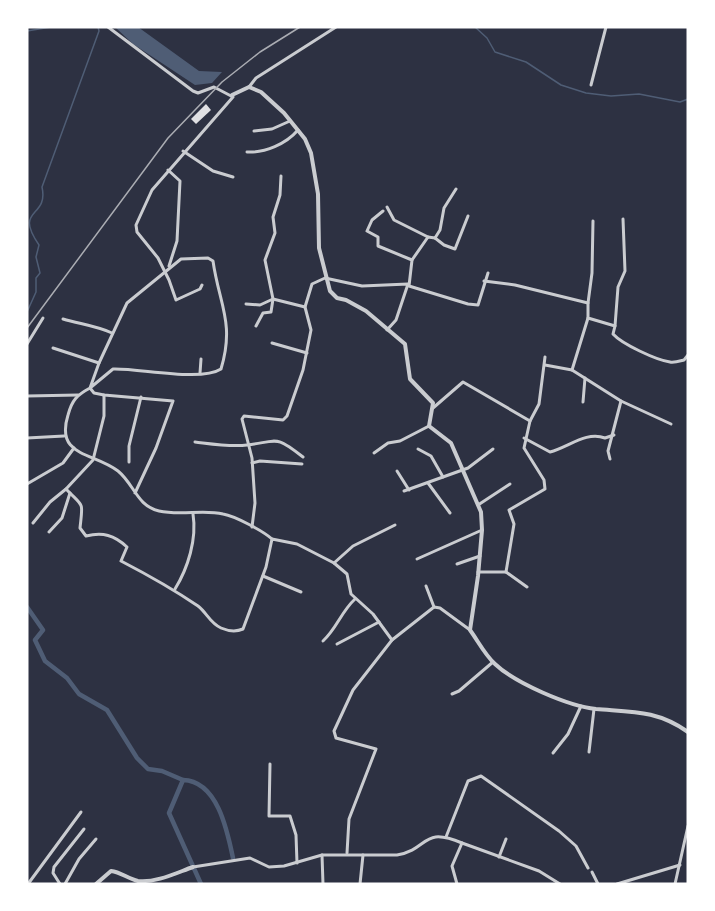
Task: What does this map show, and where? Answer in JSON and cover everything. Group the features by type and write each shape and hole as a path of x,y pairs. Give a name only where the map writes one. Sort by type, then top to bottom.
{"street":[{"path":"108,27 193,91 198,93 214,87 232,95"},
{"path":"202,285 200,289 176,300 158,258 137,232 136,225 152,190 183,151 228,104 232,95 249,87 256,78 336,27"},
{"path":"591,85 606,27"},
{"path":"249,87 266,96 305,139 313,162 318,194 320,248 325,278 332,294 366,311 405,344 408,374 418,388 432,398 433,408 429,426"},
{"path":"254,131 272,129 290,121"},
{"path":"247,152 255,152 279,144 298,130"},
{"path":"183,151 213,171 233,177"},
{"path":"168,170 180,181 177,241 169,266"},
{"path":"256,326 263,313 271,312 273,299 265,260 275,233 273,217 280,195 281,176"},
{"path":"435,238 440,230 444,208 456,189"},
{"path":"387,207 394,220 454,249 468,216"},
{"path":"383,211 372,220 367,231 378,237 378,246 412,260"},
{"path":"623,219 625,271 618,287 613,334 617,339 670,363 684,360 688,355"},
{"path":"572,370 588,318 593,221"},
{"path":"387,331 396,320 408,284 412,260 428,237"},
{"path":"90,388 127,303 169,266 181,259 208,258 213,261 226,314 226,353 221,369 215,373 114,369 90,388 78,395 71,403 63,430 64,436 74,448 118,472 149,508 193,514 224,514 272,539 297,544 334,562 348,574 351,594 379,622 392,640"},
{"path":"252,527 255,503 252,464 242,419 244,416 283,420 291,406 307,353 311,330 305,307 312,284 325,278 362,286 408,284 468,304 478,305 488,273"},
{"path":"484,281 515,285 588,303"},
{"path":"246,304 260,305 273,299 305,307"},
{"path":"27,344 43,318"},
{"path":"588,318 615,326"},
{"path":"63,319 98,327 112,333"},
{"path":"272,343 307,353"},
{"path":"53,348 99,363"},
{"path":"506,572 514,524 509,510 545,489 544,480 524,448 530,422 539,404 545,357"},
{"path":"200,373 201,358"},
{"path":"545,365 572,370 621,401 671,424"},
{"path":"584,402 585,378"},
{"path":"433,408 463,382 530,422"},
{"path":"90,388 94,393 104,395 173,401 156,448 135,494"},
{"path":"27,396 78,395"},
{"path":"33,523 50,502 66,489 93,460 104,416 104,395"},
{"path":"129,462 129,446 141,397"},
{"path":"610,459 608,451 621,401"},
{"path":"374,453 388,443 400,441 429,426"},
{"path":"429,426 451,442 478,505 482,530 470,630"},
{"path":"525,438 550,452 566,448 583,438 596,435 605,438 614,435"},
{"path":"27,438 64,436"},
{"path":"195,442 248,445 266,440 276,441 303,457"},
{"path":"27,484 63,463 74,448"},
{"path":"418,449 431,456 443,477"},
{"path":"404,491 462,470 493,449"},
{"path":"252,464 267,461 302,464"},
{"path":"397,471 409,490"},
{"path":"428,483 450,513"},
{"path":"478,505 510,484"},
{"path":"66,489 75,494 82,506 81,528 86,536 102,533 119,540 127,547 121,561 173,589 206,612 209,620 222,628 237,632 243,629 247,621 263,576 272,539"},
{"path":"49,532 62,518 70,493"},
{"path":"173,589 186,571 194,524 193,514"},
{"path":"334,562 353,546 395,525"},
{"path":"417,559 482,530"},
{"path":"457,564 480,556"},
{"path":"478,572 506,572 527,587"},
{"path":"263,576 301,592"},
{"path":"426,585 434,607"},
{"path":"323,641 335,630 339,617 355,599"},
{"path":"347,853 349,819 376,749 374,746 336,738 334,731 353,690 392,640 434,607 440,608 470,630 493,662 532,686 581,706 594,709 637,711 661,717 688,732"},
{"path":"337,644 379,622"},
{"path":"452,694 459,691 493,662"},
{"path":"552,753 568,734 581,706"},
{"path":"590,752 594,709"},
{"path":"270,764 269,816 290,816 296,835 297,863"},
{"path":"446,837 468,781 481,776 559,831 576,846 588,868"},
{"path":"28,884 57,841 81,813"},
{"path":"675,884 688,826"},
{"path":"60,884 53,873 54,867 84,829"},
{"path":"96,884 111,871 119,872 135,881 152,881 193,867 250,858 269,867 297,863 322,855 403,854 431,837 446,837 552,877 560,884"},
{"path":"65,884 79,858 96,839"},
{"path":"499,857 506,839"},
{"path":"457,884 452,866 462,843"},
{"path":"322,855 323,884"},
{"path":"360,884 363,855"},
{"path":"617,884 681,865"},
{"path":"592,872 596,883"}],"water":[{"path":"115,27 138,27 199,71 222,72 212,83 195,85 133,44"}],"building":[{"path":"206,104 211,110 196,124 191,119"}],"waterway":[{"path":"27,31 51,27"},
{"path":"27,312 36,292 36,278 40,273 36,257 39,245 32,233 30,218 41,204 42,187 99,31 98,27"},
{"path":"475,27 487,38 495,52 526,62 561,85 586,93 611,96 639,94 680,102 688,99"},
{"path":"27,607 43,630 35,640 45,661 67,678 79,694 107,710 137,758 148,769 162,771 183,780 169,813 201,884"},
{"path":"183,780 195,782 212,797 224,821 233,858"}],"railway":[{"path":"27,328 168,138 222,82 260,52 300,27"}]}
